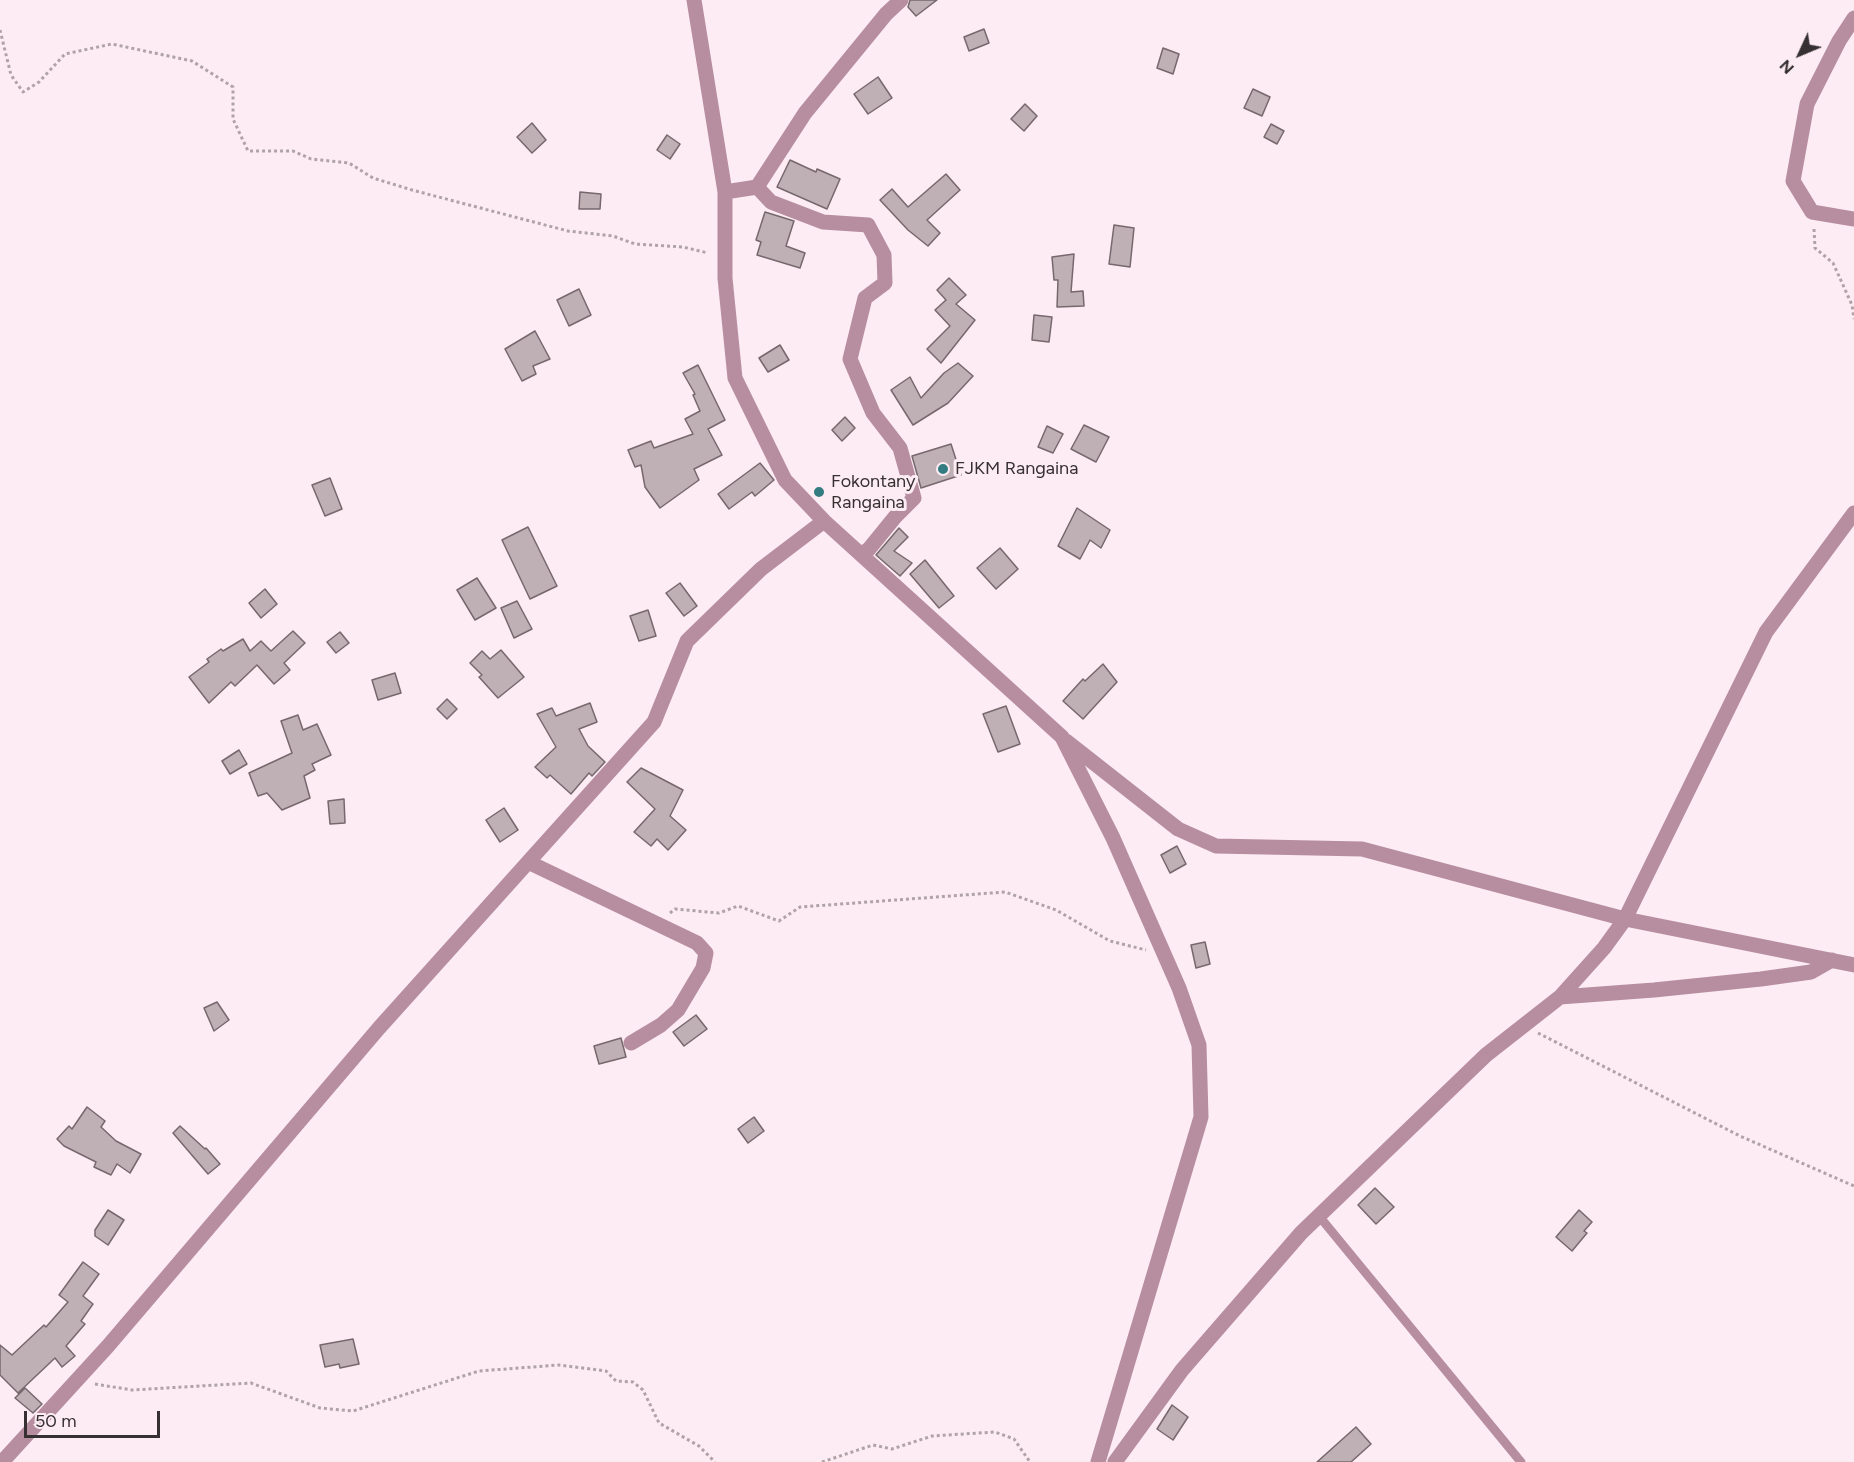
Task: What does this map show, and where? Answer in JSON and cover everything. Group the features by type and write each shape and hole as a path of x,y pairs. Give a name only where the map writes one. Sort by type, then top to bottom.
{"street":[{"path":"694,0 725,192 724,278 735,378 785,480 824,521 1062,737 1178,829 1216,846 1362,849 1625,919 1854,965"},
{"path":"725,192 757,187 805,113 886,14 902,0"},
{"path":"1854,18 1839,41 1807,104 1792,181 1812,212 1854,219"},
{"path":"757,187 771,202 823,222 868,225 884,255 885,283 865,298 850,360 873,413 900,448 914,498 861,554"},
{"path":"1115,1462 1182,1370 1301,1233 1486,1055 1560,997 1604,948 1625,919 1767,632 1854,513"},
{"path":"2,1462 108,1346 380,1028 654,722 687,641 761,569 824,521"},
{"path":"1062,737 1113,838 1179,988 1199,1045 1201,1117 1098,1462"},
{"path":"528,862 697,943 706,953 703,968 678,1010 661,1025 631,1043"},
{"path":"1560,997 1761,980 1811,972 1832,960"}],"lane":[{"path":"1319,1216 1521,1462"}],"path":[{"path":"0,30 11,75 23,92 39,82 65,54 112,44 192,61 233,87 233,118 248,152 292,151 312,159 349,163 373,178 568,231 613,236 635,244 683,247 724,258"},
{"path":"1812,212 1815,248 1833,263 1852,305 1854,319"},
{"path":"656,923 675,909 719,913 738,906 779,921 800,907 1005,892 1056,910 1110,941 1165,955"},
{"path":"1523,1026 1740,1136 1854,1186"},
{"path":"76,1381 132,1390 251,1383 320,1408 352,1411 479,1371 559,1365 606,1371 616,1381 633,1382 643,1390 659,1424 699,1446 715,1462"},
{"path":"822,1462 873,1445 892,1449 932,1437 995,1432 1014,1439 1030,1462"}],"building":[{"path":"910,0 937,0 916,16 908,7"},
{"path":"984,29 989,43 969,51 964,37"},
{"path":"1163,48 1179,54 1173,74 1157,68"},
{"path":"878,77 892,98 868,114 854,94"},
{"path":"1253,89 1270,97 1262,116 1244,108"},
{"path":"1025,104 1037,116 1024,131 1011,119"},
{"path":"532,123 546,140 532,153 517,137"},
{"path":"1271,124 1284,131 1277,144 1264,137"},
{"path":"667,135 680,144 670,159 657,150"},
{"path":"790,160 816,172 817,169 840,179 827,209 777,187"},
{"path":"946,174 960,190 927,220 940,233 928,246 908,230 880,200 892,189 908,207"},
{"path":"580,192 601,194 600,209 579,209"},
{"path":"765,212 794,221 786,246 805,253 800,268 757,255 761,242 756,240"},
{"path":"1114,225 1134,228 1130,267 1109,264"},
{"path":"1074,254 1071,292 1083,291 1084,306 1057,307 1058,280 1054,280 1052,257"},
{"path":"949,278 966,295 956,304 975,320 941,363 927,349 950,326 935,310 946,300 937,290"},
{"path":"579,289 591,315 569,326 557,300"},
{"path":"1034,315 1052,317 1049,342 1032,340"},
{"path":"535,331 550,359 533,366 536,374 522,381 505,349"},
{"path":"780,345 789,360 768,372 759,358"},
{"path":"958,363 973,376 948,403 913,425 891,390 910,377 921,398 944,373"},
{"path":"698,365 725,420 708,429 722,455 694,469 699,480 660,508 645,487 641,465 635,467 628,450 651,441 654,448 693,434 685,419 700,411 693,395 695,394 683,373"},
{"path":"845,417 855,428 842,441 832,430"},
{"path":"1084,425 1109,437 1096,462 1071,449"},
{"path":"1047,426 1063,434 1053,453 1038,447"},
{"path":"951,444 961,475 921,488 912,456"},
{"path":"760,463 774,480 755,496 752,492 729,509 718,494"},
{"path":"330,478 342,509 325,516 312,485"},
{"path":"1077,508 1110,530 1101,548 1090,540 1080,559 1058,546"},
{"path":"528,527 557,586 530,599 502,540"},
{"path":"899,528 908,537 894,551 912,563 900,576 876,555"},
{"path":"1000,548 1018,569 996,589 977,568"},
{"path":"925,560 954,596 939,608 910,574"},
{"path":"477,578 496,608 475,620 457,590"},
{"path":"680,583 697,606 684,616 666,593"},
{"path":"265,589 277,604 261,618 249,603"},
{"path":"517,601 532,629 514,638 501,608"},
{"path":"648,610 656,636 639,641 630,616"},
{"path":"293,631 305,643 284,663 290,670 274,684 257,665 235,686 231,682 209,703 189,677 209,662 207,659 221,649 223,651 243,639 250,651 261,641 271,651"},
{"path":"340,632 349,643 336,653 327,642"},
{"path":"501,650 524,677 498,698 479,677 482,675 470,663 482,651 490,659"},
{"path":"1103,664 1117,682 1083,719 1063,701 1083,679 1085,681"},
{"path":"395,673 401,693 378,700 372,680"},
{"path":"447,699 457,709 447,719 437,709"},
{"path":"590,703 597,722 579,729 588,746 605,762 592,776 589,773 571,794 550,775 547,778 535,767 556,747 537,714 552,708 556,716"},
{"path":"1006,706 1020,744 998,752 983,714"},
{"path":"298,715 303,730 317,724 331,755 312,764 315,770 304,776 310,798 282,810 267,793 258,796 249,773 292,753 281,721"},
{"path":"239,750 247,764 230,774 222,761"},
{"path":"641,768 683,790 670,816 686,830 668,850 657,839 651,846 634,832 655,809 627,782"},
{"path":"344,799 345,823 330,824 328,801"},
{"path":"504,808 518,830 500,842 486,820"},
{"path":"1177,846 1186,864 1170,873 1161,855"},
{"path":"1205,942 1210,964 1196,968 1191,945"},
{"path":"217,1002 229,1020 214,1031 204,1008"},
{"path":"696,1015 707,1029 684,1046 673,1032"},
{"path":"621,1038 626,1057 599,1064 594,1046"},
{"path":"87,1107 105,1121 101,1127 116,1141 141,1154 130,1173 117,1164 111,1175 94,1167 96,1162 64,1146 57,1139 69,1126 72,1129"},
{"path":"754,1117 764,1131 748,1143 738,1129"},
{"path":"180,1126 206,1148 220,1164 208,1174 173,1133"},
{"path":"1375,1188 1394,1207 1376,1224 1358,1205"},
{"path":"108,1210 124,1220 108,1245 95,1236 95,1230"},
{"path":"1579,1210 1592,1222 1584,1231 1587,1233 1572,1251 1556,1237"},
{"path":"83,1262 99,1274 83,1296 93,1304 81,1321 85,1324 66,1346 75,1356 62,1367 55,1358 18,1393 0,1375 0,1345 12,1355 44,1325 46,1327 68,1302 59,1295"},
{"path":"353,1339 359,1364 340,1368 339,1364 325,1367 320,1345"},
{"path":"25,1388 42,1404 33,1413 15,1398"},
{"path":"1172,1405 1188,1417 1173,1440 1157,1429"},
{"path":"1356,1427 1371,1444 1351,1462 1317,1462"}],"place":[{"name":"FJKM Rangaina","path":"943,469"},
{"name":"Fokontany Rangaina","path":"819,492"}]}
